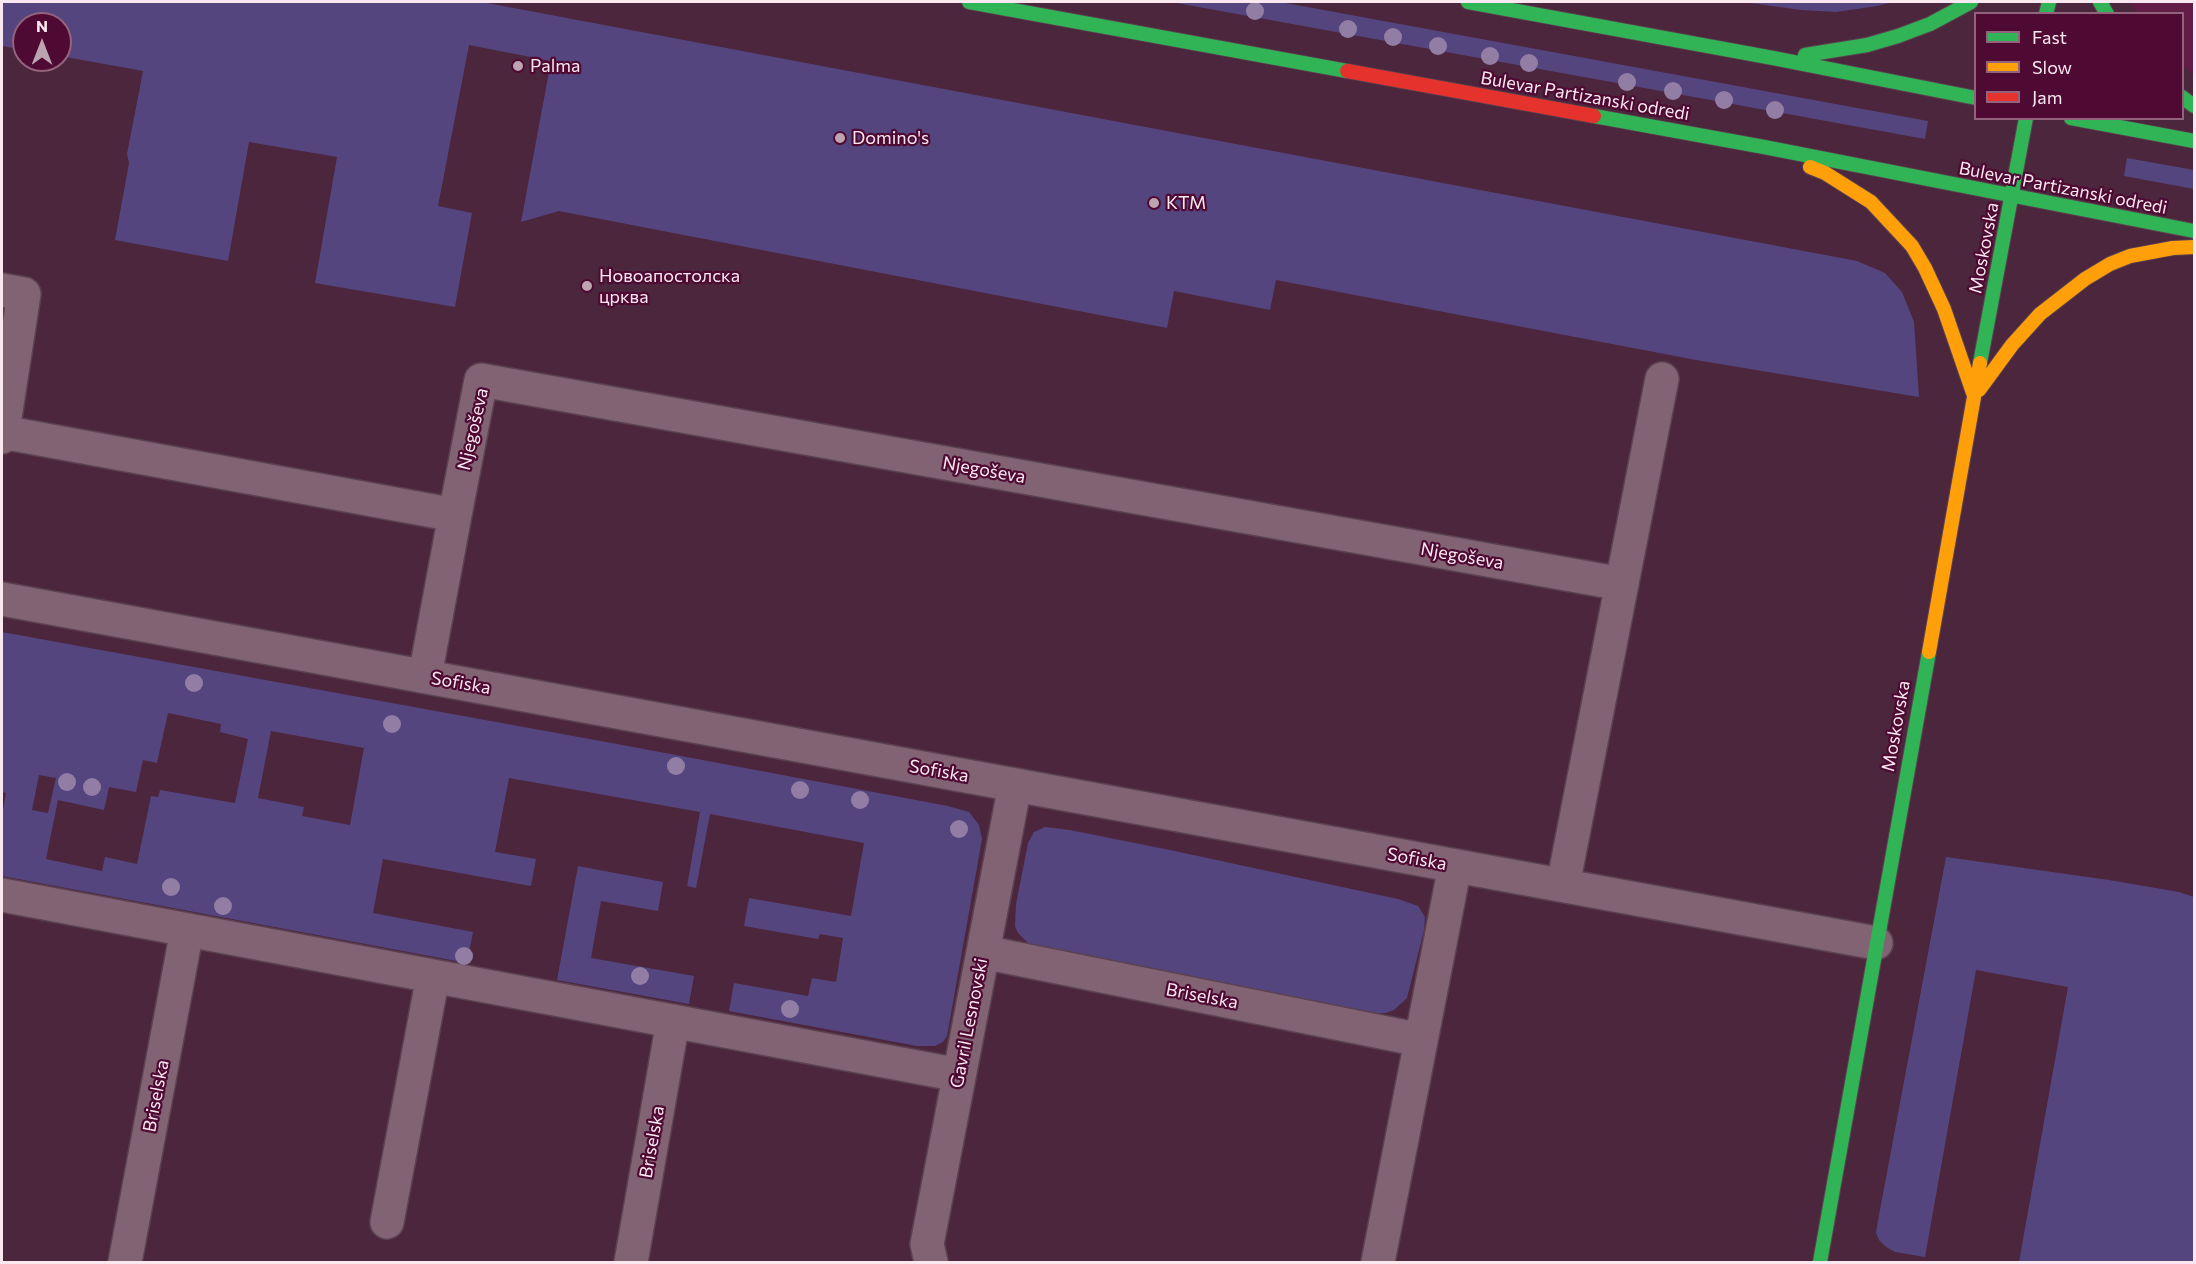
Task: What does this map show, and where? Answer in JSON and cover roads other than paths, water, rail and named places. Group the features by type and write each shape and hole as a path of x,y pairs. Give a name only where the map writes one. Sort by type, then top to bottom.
{"street":[{"name":"Bulevar Partizanski odredi","path":"969,2 1764,147 2194,231"},
{"path":"1468,2 1974,98"},
{"path":"1773,58 1822,54 1867,45 1930,24 1971,2"},
{"name":"Moskovska","path":"1820,1263 2026,120"},
{"path":"2082,120 2194,141"},
{"path":"1764,147 1825,173 1871,202 1912,246 1925,267 1944,309 1974,397"},
{"path":"1974,397 2012,345 2040,314 2085,279 2110,264 2130,256 2173,248 2194,247"},
{"path":"2,290 24,294 2,435 454,515"},
{"path":"1563,885 1662,379"},
{"name":"Njegoševa","path":"424,676 481,380 1622,584"},
{"name":"Sofiska","path":"2,599 1876,943"},
{"name":"Gavril Lesnovski","path":"931,1263 927,1244 1015,784"},
{"path":"1378,1263 1455,866"},
{"path":"2,895 959,1075"},
{"name":"Briselska","path":"125,1263 187,930"},
{"name":"Briselska","path":"983,952 1420,1040"},
{"path":"387,1222 433,976"},
{"name":"Briselska","path":"631,1263 673,1021"}],"place":[{"name":"Palma","path":"518,66"},
{"name":"Domino's","path":"840,138"},
{"name":"KTM","path":"1154,203"},
{"name":"Новоапостолска црква","path":"587,286"}]}
